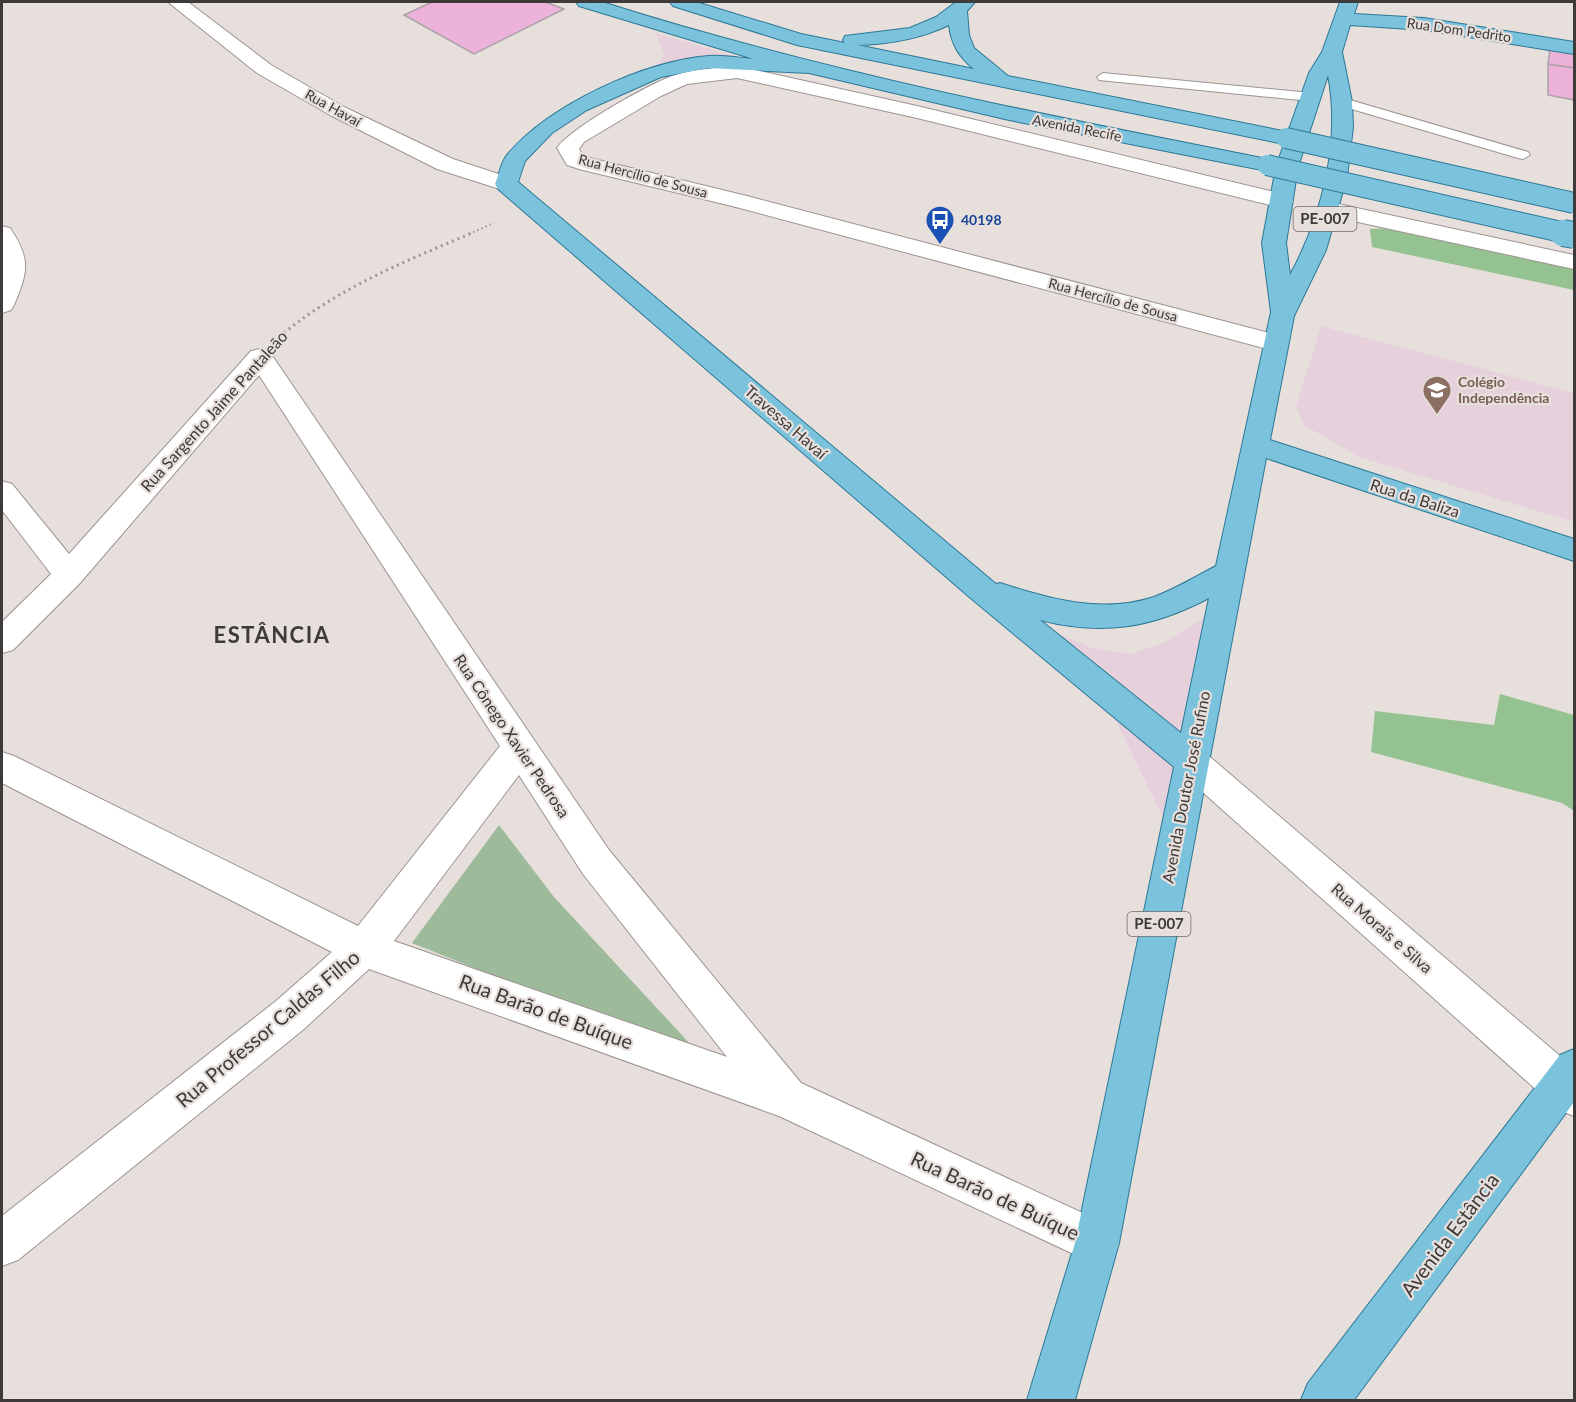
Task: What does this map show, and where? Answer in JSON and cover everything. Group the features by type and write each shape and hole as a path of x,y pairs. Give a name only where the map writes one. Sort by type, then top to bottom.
{"main road":[{"name":"Avenida Recife","path":"585,2 807,68 986,110 1267,165 1575,235"},
{"name":"Avenida Recife","path":"679,2 797,39 1286,138 1575,203"},
{"path":"797,39 838,41 905,35 944,21 962,6"},
{"path":"962,6 958,33 966,53 1007,81"},
{"name":"Rua Dom Pedrito","path":"1346,7 1414,23 1575,48"},
{"name":"Avenida Doutor José Rufino","path":"1283,313 1274,243 1287,167 1319,73 1332,52 1346,7"},
{"path":"623,85 649,48 644,21"},
{"name":"Avenida Doutor José Rufino","path":"1050,1401 1096,1243 1275,343 1283,313 1314,252 1335,191 1344,119 1339,73 1332,52"},
{"path":"506,184 515,159 545,129 580,106 656,72 709,62 807,68"},
{"name":"Travessa Havaí","path":"506,184 978,587 1191,761"},
{"name":"Rua da Baliza","path":"1256,445 1575,550"},
{"path":"978,587 1029,606 1075,617 1112,616 1153,610 1228,573"},
{"name":"Avenida Estância","path":"1325,1401 1570,1083"}],"street":[{"name":"Rua Havaí","path":"177,2 264,69 337,111 445,164 506,184"},
{"name":"Rua Hercílio de Sousa","path":"1275,343 739,201 586,164 575,160 568,148 577,138 592,128 663,88 701,75 737,72 917,112 1282,201"},
{"path":"1329,209 1575,262"},
{"path":"2,232 10,244 16,262 14,279 2,305"},
{"name":"Rua Sargento Jaime Pantaleão","path":"2,641 69,575 260,357"},
{"name":"Rua Cônego Xavier Pedrosa","path":"260,357 596,862 786,1098"},
{"path":"2,491 69,575"},
{"name":"Rua Professor Caldas Filho","path":"2,1244 290,1015 364,949 519,748"},
{"name":"Rua Morais e Silva","path":"1191,761 1570,1083"},
{"name":"Rua Barão de Buíque","path":"2,766 364,949 786,1098 1096,1243"}],"lane":[{"path":"1103,77 1311,97"},
{"path":"1343,102 1523,155"}],"path":[{"name":"Rua Sargento Jaime Pantaleão","path":"260,357 292,325 346,291 532,204"}],"shaded area":[{"path":"656,33 780,70 723,62 656,79 650,75 664,55"},
{"name":"Colégio Independência","path":"1321,326 1574,393 1574,522 1359,457 1304,425 1296,407"},
{"path":"1209,615 1168,827 1097,683 1039,625 1089,647 1130,654 1163,643"}],"green space":[{"path":"1390,228 1574,267 1574,290 1372,247 1370,229"},
{"path":"1500,694 1574,715 1574,811 1562,803 1371,752 1375,711 1494,725"},
{"path":"499,825 554,897 705,1060 412,943"}],"building":[{"path":"432,2 545,2 564,9 474,54 404,15"},
{"path":"1550,49 1574,54 1574,68 1548,64"},
{"path":"1548,64 1574,68 1574,100 1548,95"}],"place":[{"name":"40198","path":"940,246"},
{"name":"Colégio Independência","path":"1437,416"}],"district":[{"name":"ESTÂNCIA","path":"272,635"}]}
